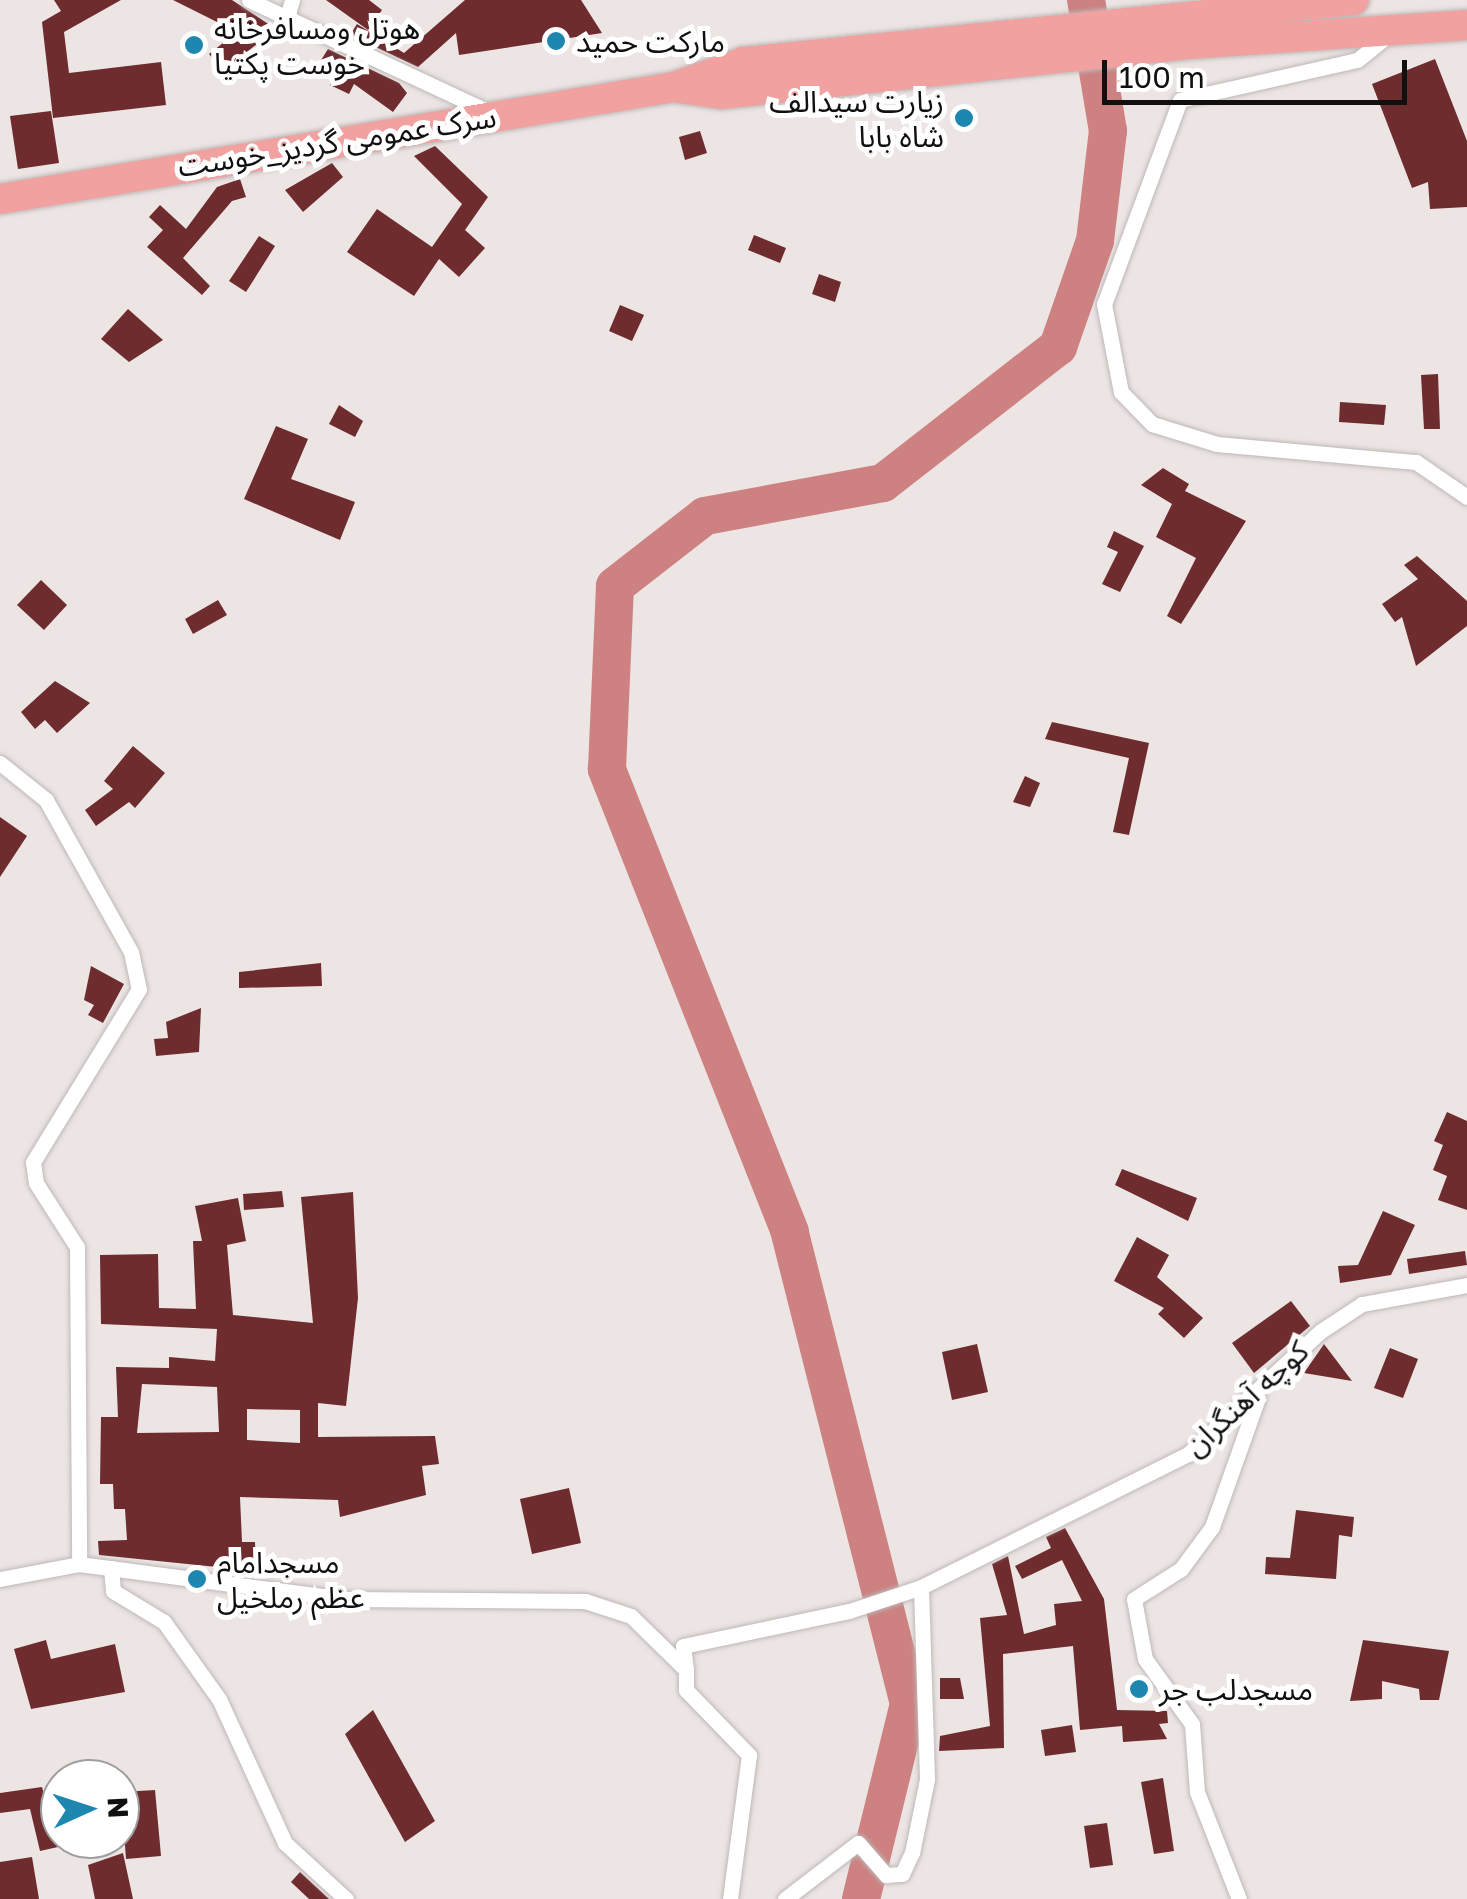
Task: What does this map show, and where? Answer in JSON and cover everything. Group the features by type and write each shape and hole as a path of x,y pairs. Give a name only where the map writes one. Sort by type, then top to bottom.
{"highway":[{"name":"سرک عمومی گردیز_خوست","path":"0,199 674,87 744,62 988,32 1354,0"},
{"name":"سرک عمومی گردیز_خوست","path":"674,87 721,94 1188,44 1467,24"}],"street":[{"path":"249,0 497,115"},
{"path":"286,20 292,0"},
{"path":"1399,26 1357,60 1180,100 1104,304 1120,392 1152,424 1217,444 1416,462 1467,497"},
{"path":"0,762 46,800 131,952 139,989 33,1162 36,1183 77,1247 79,1564"},
{"name":"کوچه آهنگران","path":"686,1670 683,1646 849,1612 921,1587 1188,1454 1321,1331 1362,1304 1467,1286"},
{"path":"1239,1899 1197,1792 1192,1724 1145,1660 1134,1599 1181,1570 1212,1527 1261,1390"},
{"path":"0,1580 79,1564 345,1599 584,1601 631,1616 686,1670 686,1690 749,1754 730,1899"},
{"path":"111,1568 114,1592 164,1622 219,1698 285,1844 346,1899"},
{"path":"785,1899 858,1843 886,1876 902,1874 912,1852 927,1779 921,1587"}],"building":[{"path":"54,0 121,0 64,32 69,73 161,62 166,105 53,118 42,22 61,11"},
{"path":"173,0 232,0 276,29 223,71 209,54 237,32"},
{"path":"326,0 369,0 382,10 368,30"},
{"path":"465,0 581,0 602,33 459,55 456,33 418,67 350,35 357,24 404,53"},
{"path":"328,49 399,83 407,93 393,112 354,84 349,94 330,85 334,75 318,65"},
{"path":"1435,59 1467,141 1467,207 1430,209 1428,182 1412,188 1372,84"},
{"path":"51,111 59,163 18,169 10,116"},
{"path":"700,131 707,153 685,160 679,137"},
{"path":"435,146 488,197 465,230 485,248 459,277 439,259 414,296 347,252 377,209 432,247 462,204 414,156"},
{"path":"332,163 343,177 303,212 285,190"},
{"path":"240,179 246,197 232,201 183,258 210,286 202,295 147,247 163,230 149,217 160,205 186,229 217,187"},
{"path":"754,235 786,248 780,263 748,250"},
{"path":"259,236 275,246 246,292 229,281"},
{"path":"819,274 841,282 835,302 812,294"},
{"path":"620,305 644,315 632,341 609,331"},
{"path":"128,309 163,340 129,362 101,339"},
{"path":"1438,374 1440,429 1424,429 1421,375"},
{"path":"1340,402 1386,405 1384,425 1339,422"},
{"path":"339,405 363,421 355,437 329,424"},
{"path":"276,426 308,439 291,479 355,502 340,540 244,499"},
{"path":"1163,468 1189,484 1185,491 1246,521 1181,624 1167,616 1196,558 1156,537 1172,504 1141,485"},
{"path":"1114,531 1144,546 1120,592 1102,584 1118,552 1107,547"},
{"path":"1417,556 1467,601 1467,626 1416,666 1402,617 1395,622 1382,604 1418,579 1404,565"},
{"path":"41,580 67,605 44,630 17,605"},
{"path":"218,600 227,615 193,634 185,619"},
{"path":"55,681 90,703 57,733 45,720 35,729 21,712"},
{"path":"1052,722 1149,743 1129,835 1113,832 1129,758 1045,739"},
{"path":"133,746 165,773 135,808 129,802 96,826 85,810 113,789 104,781"},
{"path":"1025,776 1040,783 1030,807 1013,802"},
{"path":"0,817 27,836 0,877"},
{"path":"321,963 322,986 239,988 239,972"},
{"path":"91,966 124,984 103,1023 88,1015 94,1005 84,1000"},
{"path":"201,1008 199,1052 156,1056 154,1039 168,1038 166,1022"},
{"path":"1447,1112 1467,1121 1467,1210 1438,1200 1447,1176 1433,1170 1443,1145 1434,1141"},
{"path":"1122,1169 1197,1198 1188,1221 1115,1185"},
{"path":"282,1191 284,1207 244,1210 243,1194"},
{"path":"353,1192 358,1298 346,1406 318,1403 318,1437 435,1436 439,1464 422,1466 426,1495 340,1517 338,1500 240,1497 242,1542 255,1542 256,1571 99,1555 98,1541 127,1540 125,1509 114,1509 113,1484 100,1484 101,1417 118,1417 116,1367 169,1368 169,1357 215,1361 217,1329 101,1324 100,1255 158,1254 159,1308 196,1309 193,1241 202,1241 195,1206 238,1198 246,1241 227,1245 233,1315 313,1323 301,1197","holes":["142,1384 217,1387 219,1432 137,1433","247,1409 300,1410 300,1443 247,1440"]},
{"path":"1383,1211 1415,1225 1391,1275 1340,1283 1338,1266 1358,1265"},
{"path":"1137,1237 1169,1255 1157,1277 1203,1318 1184,1338 1158,1314 1164,1308 1114,1281"},
{"path":"1465,1251 1467,1265 1409,1274 1407,1259"},
{"path":"1291,1301 1310,1326 1254,1373 1232,1343"},
{"path":"977,1344 988,1392 952,1400 942,1352"},
{"path":"1324,1344 1352,1381 1304,1373"},
{"path":"1390,1348 1418,1359 1403,1398 1374,1388"},
{"path":"569,1488 581,1543 532,1554 520,1499"},
{"path":"1296,1510 1354,1517 1352,1537 1339,1535 1336,1579 1265,1574 1266,1557 1290,1558"},
{"path":"1065,1528 1104,1599 1117,1710 1167,1711 1168,1723 1159,1724 1167,1739 1123,1742 1122,1726 1080,1730 1073,1646 1003,1654 1004,1748 939,1751 940,1736 990,1726 980,1618 1007,1615 992,1564 1008,1556 1024,1634 1056,1625 1054,1604 1082,1601 1062,1560 1022,1579 1015,1566 1051,1548 1046,1537"},
{"path":"46,1640 51,1659 115,1644 125,1692 31,1709 14,1649"},
{"path":"1363,1640 1449,1651 1439,1700 1420,1700 1419,1689 1382,1681 1382,1699 1350,1701"},
{"path":"940,1678 960,1678 964,1699 940,1699"},
{"path":"373,1710 435,1821 405,1842 345,1734"},
{"path":"1072,1725 1076,1752 1045,1756 1041,1730"},
{"path":"1163,1778 1174,1851 1154,1854 1141,1782"},
{"path":"40,1787 40,1851 30,1809 0,1813 0,1793"},
{"path":"155,1790 161,1856 140,1858 140,1791"},
{"path":"1107,1823 1113,1865 1090,1868 1084,1826"},
{"path":"32,1857 39,1899 0,1899 0,1862"},
{"path":"106,1859 124,1859 133,1899 95,1899 88,1865"},
{"path":"300,1872 329,1899 309,1899 291,1882"}],"waterway":[{"path":"861,1899 909,1704 790,1232 607,769 615,586 705,516 883,483 1058,347 1095,241 1108,131 1086,0"}],"place":[{"name":"مارکت حمید","path":"556,41"},
{"name":"هوتل ومسافرخانه خوست پکتیا","path":"194,45"},
{"name":"زیارت سیدالف شاه بابا","path":"964,118"},
{"name":"مسجدامام عظم رملخیل","path":"197,1579"},
{"name":"مسجدلب جر","path":"1139,1689"}]}
